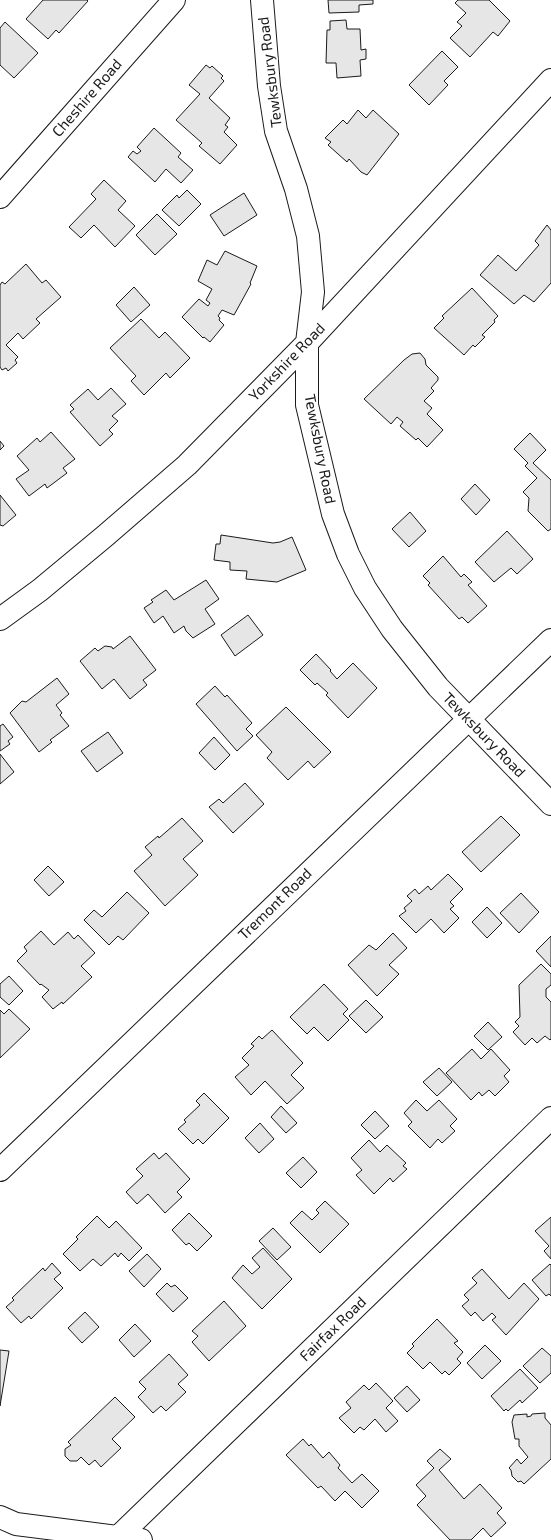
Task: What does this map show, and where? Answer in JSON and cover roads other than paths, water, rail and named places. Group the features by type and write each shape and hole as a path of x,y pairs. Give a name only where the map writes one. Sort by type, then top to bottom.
{"street":[{"name":"Cheshire Road","path":"0,197 174,0"},
{"name":"Tewksbury Road","path":"262,0 269,86 276,131 296,189 308,236 313,292 306,342 308,405 333,514 348,554 365,588 392,630 434,683 551,804"},
{"name":"Yorkshire Road","path":"0,619 40,590 187,465 306,342 551,80"},
{"name":"Tremont Road","path":"0,1170 468,718 551,640"},
{"name":"Fairfax Road","path":"117,1539 551,1118"},
{"path":"0,1517 16,1524 117,1539 141,1540"}]}
